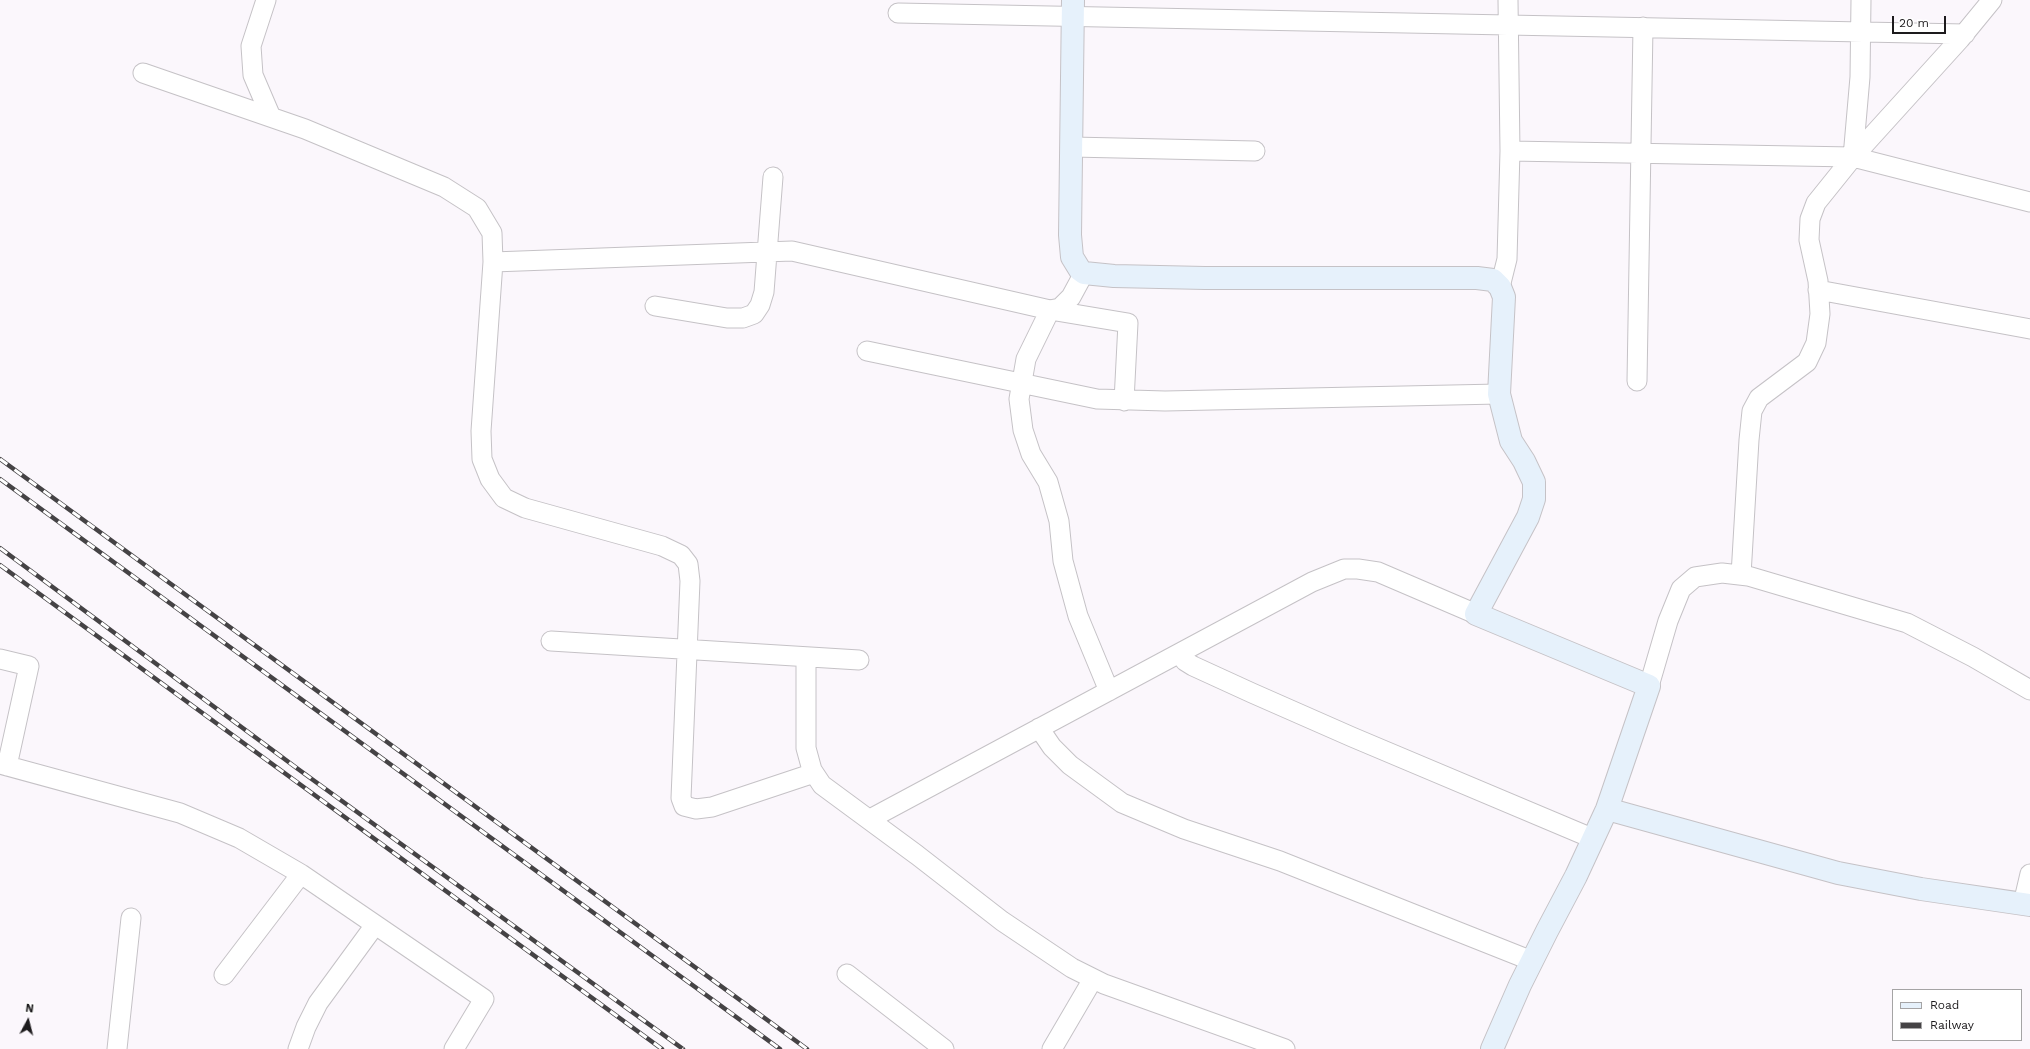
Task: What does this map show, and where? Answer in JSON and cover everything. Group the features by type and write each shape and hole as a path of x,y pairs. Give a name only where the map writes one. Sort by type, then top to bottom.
{"street":[{"path":"266,0 251,46 252,75 271,117"},
{"path":"1500,287 1507,259 1510,151 1508,0"},
{"path":"1853,157 1860,77 1861,0"},
{"path":"1741,575 1752,411 1759,398 1807,362 1816,343 1820,314 1818,290 1808,240 1810,219 1816,203 1853,157 1965,34 1992,0"},
{"path":"1073,9 1070,242 1072,257 1080,270 1084,273 1114,276 1206,278 1477,278 1493,280 1500,287 1504,297 1500,394 1510,440 1524,461 1534,482 1534,498 1528,517 1476,614"},
{"path":"898,13 1073,9 1509,24 1965,34"},
{"path":"1637,381 1639,153 1642,27"},
{"path":"143,73 305,129 444,187 477,208 492,233 494,262 481,431 482,459 490,479 504,498 525,508 662,546 681,555 688,564 690,581 681,777 681,798 684,806 696,809 712,807 814,773"},
{"path":"1072,147 1255,151"},
{"path":"1510,151 1853,157 2030,202"},
{"path":"655,306 727,318 743,318 754,314 760,305 764,292 773,177"},
{"path":"494,262 792,251 830,258 1050,310 1128,322 1124,401"},
{"path":"1050,310 1060,308 1072,297 1084,273"},
{"path":"1818,290 2030,329"},
{"path":"1050,310 1026,360 1019,399 1024,430 1031,454 1048,482 1059,521 1063,561 1078,616 1109,691"},
{"path":"867,351 1097,399 1124,401 1500,394"},
{"path":"870,819 1312,582 1344,569 1358,568 1378,572 1649,686"},
{"path":"1492,1049 1532,961 1594,839 1607,809 1649,686 1668,621 1681,589 1695,577 1722,573 1741,575 1907,623 1973,657 2030,690"},
{"path":"551,641 859,660"},
{"path":"1180,653 1186,661 1193,666 1252,693 1352,737 1594,839"},
{"path":"806,657 806,748 814,773 822,785 870,819 1038,947 1093,979 1285,1049"},
{"path":"0,659 29,666 4,765 180,813 239,838 301,874 484,999 454,1049"},
{"path":"1039,728 1052,747 1070,765 1122,803 1134,809 1184,829 1280,861 1532,961"},
{"path":"1607,809 1838,873 1921,889 2027,904 2030,874"},
{"path":"224,975 301,874"},
{"path":"117,1049 131,918"},
{"path":"298,1049 306,1027 318,1004 376,925"},
{"path":"847,974 944,1049"},
{"path":"1052,1049 1093,979"}],"railway":[{"path":"0,459 807,1049"},
{"path":"0,479 780,1049"},
{"path":"0,548 298,769 683,1049"},
{"path":"0,565 662,1049"}]}
